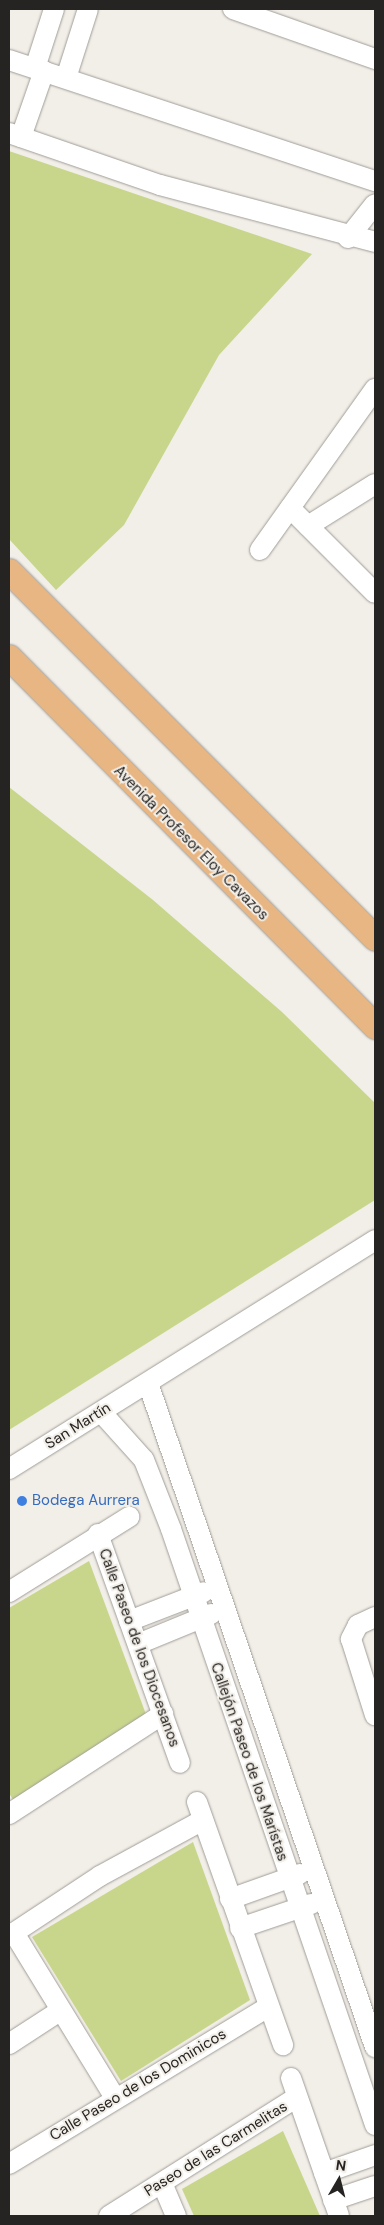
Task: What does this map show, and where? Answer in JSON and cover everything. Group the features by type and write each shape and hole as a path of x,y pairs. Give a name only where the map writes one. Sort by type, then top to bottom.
{"main road":[{"path":"9,571 375,938"},
{"name":"Avenida Profesor Eloy Cavazos","path":"9,657 375,1026"},
{"path":"340,991 375,1008"}],"street":[{"path":"54,9 40,69 15,135 160,185 348,238 375,242"},
{"path":"66,78 88,9"},
{"path":"233,9 375,59"},
{"path":"9,60 375,181"},
{"path":"348,238 375,204"},
{"path":"260,550 375,389"},
{"path":"308,526 375,484"},
{"path":"290,508 375,593"},
{"name":"San Martín","path":"9,1469 375,1240"},
{"name":"Callejón Paseo de los Marístas","path":"148,1383 375,2047"},
{"name":"Callejón Paseo de los Marístas","path":"101,1412 144,1460 375,2125"},
{"path":"9,1592 98,1534 130,1517"},
{"name":"Calle Paseo de los Diocesanos","path":"98,1534 180,1763"},
{"path":"129,1621 192,1596 218,1588"},
{"path":"138,1644 225,1609"},
{"path":"375,1616 354,1631 352,1648 375,1715"},
{"path":"9,1814 162,1714"},
{"path":"115,2098 58,2012 11,1935 200,1811 283,2045"},
{"path":"230,1899 314,1869"},
{"path":"240,1928 325,1900"},
{"name":"Calle Paseo de los Dominicos","path":"9,2164 268,2007"},
{"path":"9,2044 58,2012"},
{"path":"291,2078 336,2208 375,2186"},
{"name":"Paseo de las Carmelitas","path":"109,2216 297,2097"},
{"path":"324,2173 375,2154"},
{"path":"162,2183 176,2216"}],"green space":[{"path":"9,151 312,254 219,355 124,525 56,590 9,539"},
{"path":"9,787 153,900 282,1012 375,1103 375,1200 9,1430"},
{"path":"89,1561 147,1717 13,1800 9,1793 9,1608"},
{"path":"193,1842 250,2000 121,2081 32,1937"},
{"path":"283,2131 320,2216 194,2216 182,2189"}],"place":[{"name":"Bodega Aurrera","path":"22,1501"}]}
